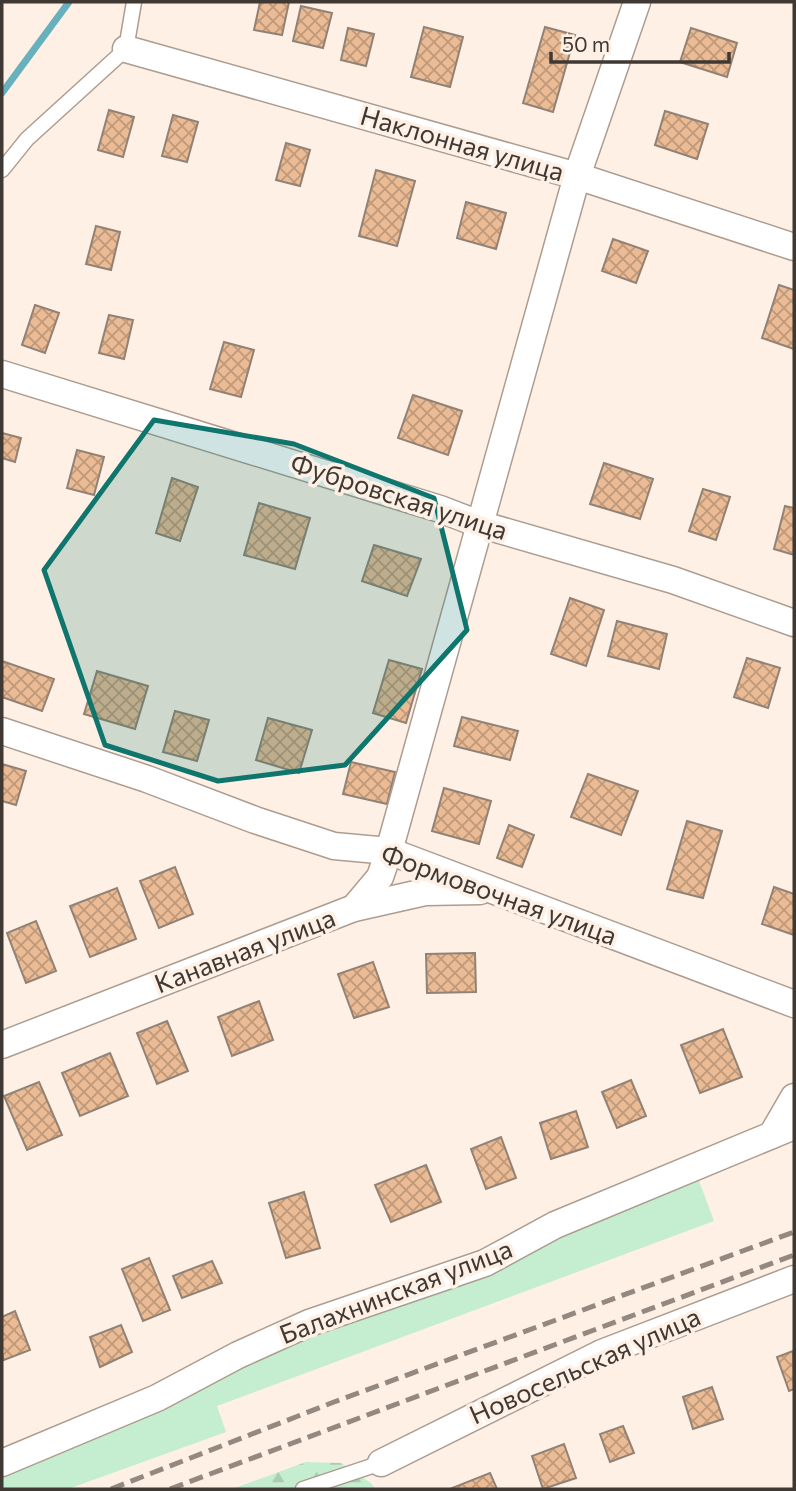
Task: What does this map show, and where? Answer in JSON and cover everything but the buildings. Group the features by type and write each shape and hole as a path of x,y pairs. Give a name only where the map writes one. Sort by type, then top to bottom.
{"street":[{"path":"354,908 380,877 389,851 577,177 637,2"},
{"name":"Наклонная улица","path":"126,49 577,177 794,247"},
{"name":"Фубровская улица","path":"2,374 440,509 479,524 673,580 794,624"},
{"name":"Формовочная улица","path":"2,731 147,779 255,820 334,846 389,851 794,1004"},
{"name":"Канавная улица","path":"2,1045 354,908 425,892 496,891"},
{"path":"767,995 794,1022"},
{"path":"783,1131 794,1097"},
{"name":"Балахнинская улица","path":"2,1463 157,1398 238,1355 309,1323 485,1263 555,1225 783,1131"},
{"name":"Новосельская улица","path":"381,1463 602,1353 794,1279"}],"lane":[{"path":"2,170 27,139 126,49 134,2"},
{"path":"303,1489 381,1463"}],"highlighted area":[{"path":"154,420 294,444 434,498 467,630 345,765 218,781 105,745 44,570"}],"green space":[{"path":"698,1178 714,1221 217,1406 226,1432 68,1489 2,1489 2,1473 206,1388 310,1332"},
{"path":"306,1462 341,1463 371,1483 375,1489 232,1489"}],"waterway":[{"path":"2,93 69,2"}],"railway":[{"path":"111,1489 334,1402 794,1232"},
{"path":"170,1489 794,1255"}]}
